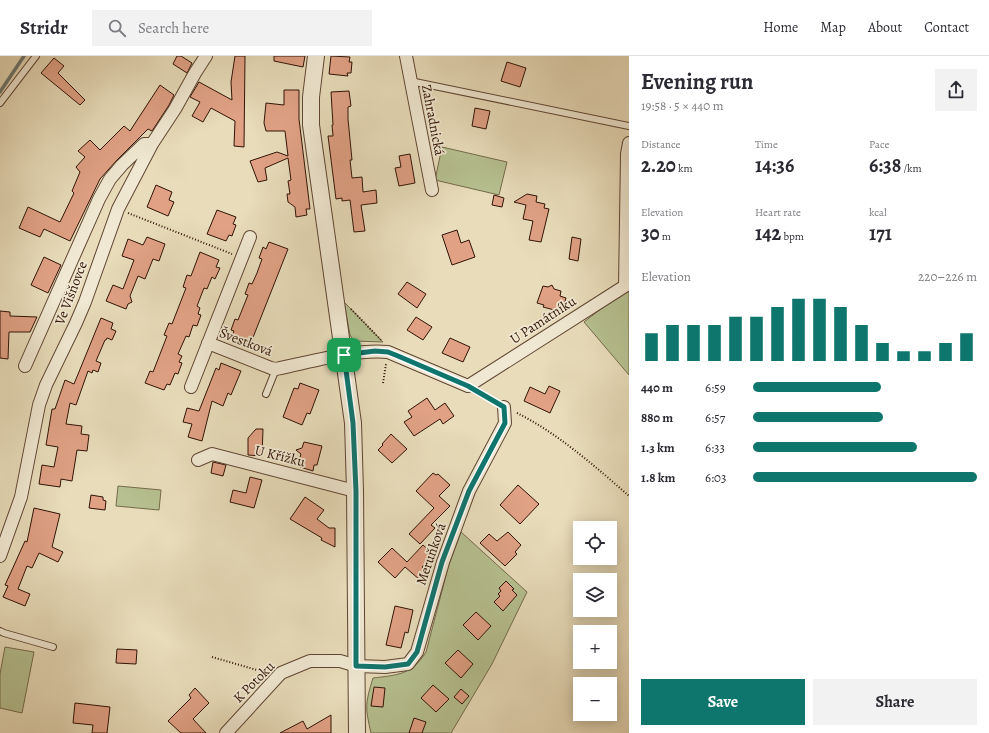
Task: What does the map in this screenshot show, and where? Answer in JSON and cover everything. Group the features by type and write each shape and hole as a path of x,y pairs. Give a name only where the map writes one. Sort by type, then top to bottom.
{"street":[{"name":"Ve Višňovce","path":"0,556 21,497 39,405 46,385 76,323 118,209 152,144 175,109 195,72 206,56"},
{"path":"316,56 311,97 311,125 353,423 356,491 357,733"},
{"name":"Zahradnická","path":"406,56 432,190"},
{"name":"U Památníku","path":"468,386 625,286 627,154 629,143"},
{"path":"25,366 99,199 110,179 144,144 152,144"},
{"name":"Švestková","path":"191,387 250,237"},
{"name":"Švestková","path":"208,343 276,369 344,355"},
{"path":"344,355 375,351 385,347 468,386"},
{"name":"Meruňková","path":"356,666 385,667 408,664 417,652 442,562 469,491 505,423 504,407"},
{"name":"U Křížku","path":"198,460 212,454 356,491"},
{"name":"K Potoku","path":"226,733 281,673 310,661 340,661 356,666"}],"lane":[{"path":"0,103 36,56"},
{"path":"410,81 629,126"},
{"path":"266,394 276,369"},
{"path":"0,631 53,647"}],"path":[{"path":"118,209 242,258"},
{"path":"350,308 385,347 383,383"},
{"path":"468,386 504,407 534,421 596,467 629,496"},
{"path":"212,657 257,670 281,673"}],"green space":[{"path":"442,147 507,162 499,195 435,180"},
{"path":"629,287 629,375 584,322"},
{"path":"344,302 383,342 354,341 350,335"},
{"path":"118,486 161,490 159,510 116,506"},
{"path":"461,532 527,592 492,664 451,733 371,733 367,706 368,694 373,678 397,675 409,670 421,660 426,652 449,564"},
{"path":"5,647 34,652 22,713 0,708 0,674"}],"building":[{"path":"177,56 181,56 192,63 187,73 173,64"},
{"path":"235,56 245,56 244,147 234,146 235,121 211,108 203,122 192,116 200,102 190,97 199,82 232,100 231,82"},
{"path":"274,56 305,56 303,67 274,61"},
{"path":"331,56 350,57 349,62 352,62 351,73 347,73 348,76 329,74"},
{"path":"54,58 64,66 58,73 85,100 80,105 41,73"},
{"path":"507,62 526,68 520,87 501,81"},
{"path":"160,85 174,95 169,105 152,131 148,129 100,179 70,241 44,229 40,237 19,228 28,207 60,222 74,193 72,191 80,172 76,167 85,157 78,151 90,140 100,150 124,126 130,131"},
{"path":"284,90 299,90 299,119 310,209 306,209 307,215 296,217 295,207 288,202 287,194 290,194 288,181 291,180 288,158 265,168 267,180 258,182 250,161 277,152 288,156 285,131 266,131 264,123 266,103 284,105"},
{"path":"349,91 351,106 348,107 348,119 352,160 350,160 352,178 362,177 363,192 376,190 377,203 361,205 365,231 354,232 350,200 342,201 342,198 336,199 328,136 333,136 331,92"},
{"path":"475,108 490,111 486,129 472,126"},
{"path":"410,154 415,183 399,186 395,168 401,167 399,156"},
{"path":"156,185 172,192 169,200 174,202 168,216 147,207"},
{"path":"527,194 537,196 536,202 545,204 544,208 549,209 541,242 529,240 533,221 523,219 526,205 514,202"},
{"path":"494,195 504,198 502,207 492,205"},
{"path":"217,210 236,217 233,224 236,225 232,236 229,235 226,241 207,234"},
{"path":"457,230 461,243 469,240 475,257 452,265 442,235"},
{"path":"147,237 165,244 159,261 153,259 145,279 138,276 130,296 132,302 128,304 126,309 106,301 113,285 123,289 134,260 122,256 128,239 143,245"},
{"path":"572,237 581,239 578,261 569,259"},
{"path":"269,242 288,249 250,345 231,338 234,331 231,330 235,319 238,320 248,295 245,294 249,283 252,284 257,273 262,259 259,258 263,247 266,249"},
{"path":"200,252 219,260 216,267 220,268 215,279 212,277 207,289 204,288 197,306 200,308 198,314 201,315 197,326 193,325 189,337 186,336 178,354 182,356 179,362 182,363 178,374 175,373 170,385 167,384 164,390 145,383 150,371 153,372 167,336 164,335 169,323 172,324 186,288 183,287 187,275 191,276"},
{"path":"44,257 61,265 48,293 31,285"},
{"path":"407,282 426,294 417,308 398,294"},
{"path":"552,285 554,289 561,291 560,296 566,298 562,312 543,307 544,305 537,303 543,286 548,287"},
{"path":"0,311 10,312 10,316 37,317 30,332 9,332 8,359 0,358"},
{"path":"416,317 432,327 423,340 407,330"},
{"path":"101,318 113,323 111,329 116,331 112,340 107,338 105,340 96,361 101,363 98,372 93,370 92,373 88,371 76,405 70,403 66,424 82,426 81,434 89,435 87,451 77,450 72,481 61,479 60,487 39,484 42,465 54,467 58,447 46,445 52,409 55,409 65,380 74,384"},
{"path":"450,338 470,347 463,362 442,353"},
{"path":"221,363 241,371 231,395 228,393 223,406 212,401 202,441 188,437 192,424 183,422 187,408 199,411 216,368 219,370"},
{"path":"300,383 319,390 310,414 307,413 302,425 283,417 294,388 298,389"},
{"path":"549,386 560,391 550,413 524,401 530,387 545,394"},
{"path":"427,398 435,410 445,403 454,416 443,424 440,419 414,436 404,422 412,417 408,411"},
{"path":"256,429 263,429 262,456 248,455 248,438"},
{"path":"391,434 407,449 392,463 378,450"},
{"path":"304,442 322,446 317,465 314,465 313,471 300,467 302,462 299,461 301,454 296,450 302,448"},
{"path":"213,462 226,465 223,476 211,473"},
{"path":"433,473 436,475 438,474 450,485 439,496 450,506 431,525 435,528 420,544 409,534 434,508 416,491"},
{"path":"250,477 262,480 254,508 230,502 233,490 246,493"},
{"path":"518,485 539,504 520,524 500,505"},
{"path":"91,495 103,497 103,500 106,501 105,510 89,508"},
{"path":"305,497 324,510 317,519 329,528 335,528 335,547 321,540 322,538 290,519"},
{"path":"34,508 60,514 52,547 63,552 58,562 39,553 32,568 27,566 18,589 30,594 25,606 3,597 8,586 5,585 25,541 27,542"},
{"path":"508,532 521,545 515,552 517,554 505,566 480,543 489,534 497,541"},
{"path":"423,545 434,555 422,567 427,572 420,580 405,567 395,578 378,562 392,548 407,562"},
{"path":"506,581 514,589 512,590 517,595 503,611 494,602 500,596 498,594 501,591 499,588"},
{"path":"395,606 413,610 408,633 405,632 401,648 386,645"},
{"path":"476,612 491,626 478,640 463,625"},
{"path":"117,649 137,650 136,664 116,663"},
{"path":"458,650 473,664 461,678 445,663"},
{"path":"433,685 449,699 436,712 421,698"},
{"path":"374,687 385,688 383,707 371,706"},
{"path":"195,688 209,703 193,719 206,733 181,733 168,721 191,698 189,695"},
{"path":"461,689 469,696 462,704 454,697"},
{"path":"75,703 110,707 107,733 92,733 93,725 73,723"},
{"path":"331,715 331,733 280,733 303,721 307,729"},
{"path":"414,718 426,722 422,733 409,733"}],"waterway":[{"path":"0,92 24,56"}],"route":[{"path":"375,351 388,352 468,386 504,407 505,423 469,491 442,562 417,652 408,664 385,667 356,666 356,491 353,423 344,355 375,351"}]}
